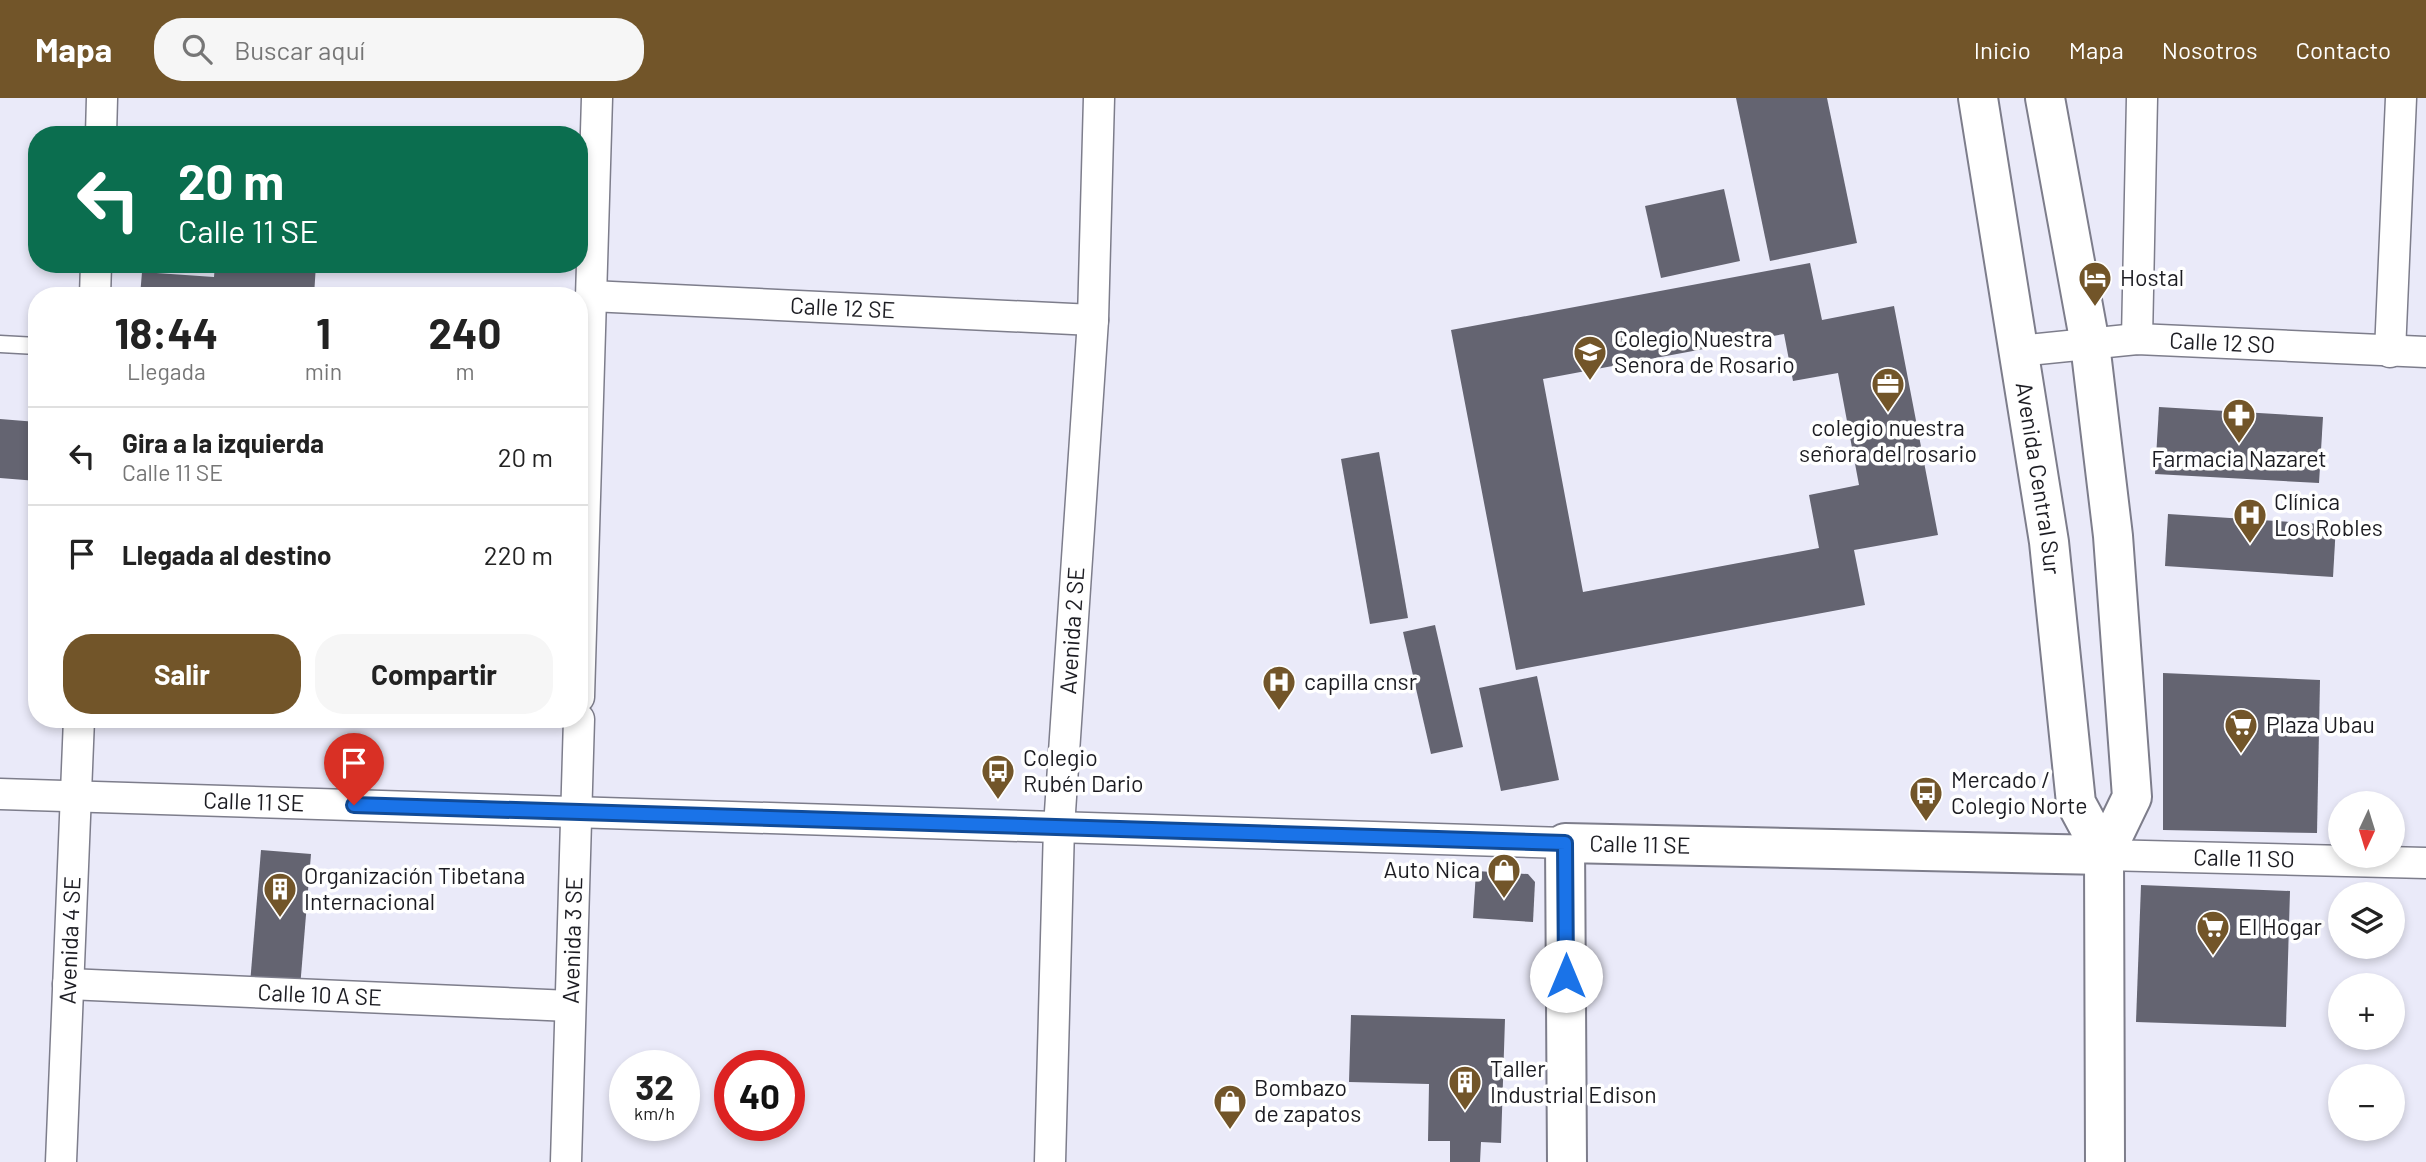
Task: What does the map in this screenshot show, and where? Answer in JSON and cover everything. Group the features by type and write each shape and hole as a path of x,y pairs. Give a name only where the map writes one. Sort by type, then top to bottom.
{"street":[{"path":"101,126 102,98"},
{"path":"588,396 597,98"},
{"name":"Avenida 2 SE","path":"1050,1162 1059,827 1093,320 1099,98"},
{"name":"Avenida Central Sur","path":"1978,98 2049,542 2077,803 2104,855"},
{"name":"Avenida Central Sur","path":"2045,98 2090,344 2113,536 2132,797 2104,855 2105,1162"},
{"path":"2137,339 2142,98"},
{"path":"2390,352 2401,98"},
{"name":"Calle 12 SE","path":"591,296 1093,320"},
{"name":"Calle 12 SO","path":"2018,351 2137,339 2426,352"},
{"name":"Avenida 4 SE","path":"61,1162 79,728"},
{"name":"Avenida 3 SE","path":"566,1162 579,728"},
{"name":"Calle 11 SE","path":"0,794 1565,843 2104,855"},
{"path":"1565,843 1566,1162"},
{"name":"Calle 11 SO","path":"2104,855 2426,863"},
{"name":"Calle 10 A SE","path":"68,984 570,1006"}],"lane":[{"path":"0,344 28,346"}],"building":[{"path":"1736,98 1827,98 1857,243 1770,261"},
{"path":"1724,189 1740,261 1661,278 1645,206"},
{"path":"1810,263 1822,320 1894,306 1938,535 1854,550 1865,605 1516,670 1451,330","holes":["1784,334 1793,381 1838,373 1859,485 1809,495 1819,548 1583,592 1543,379"]},
{"path":"142,273 214,277 214,273 315,273 315,287 141,287"},
{"name":"Farmacia Nazaret","path":"2159,407 2323,417 2319,483 2155,474"},
{"path":"0,419 28,421 28,480 0,478"},
{"path":"1379,452 1408,618 1370,624 1341,459"},
{"name":"Clínica Los Robles","path":"2168,514 2336,525 2333,577 2165,566"},
{"path":"1435,625 1463,747 1431,754 1403,632"},
{"name":"Plaza Ubau","path":"2163,673 2320,680 2317,833 2163,830"},
{"path":"1537,676 1559,780 1501,791 1479,688"},
{"name":"Organización Tibetana Internacional","path":"261,850 311,854 300,988 250,984"},
{"name":"Auto Nica","path":"1476,871 1528,874 1535,882 1533,922 1473,918"},
{"name":"El Hogar","path":"2141,885 2290,891 2286,1027 2136,1022"},
{"name":"Taller Industrial Edison","path":"1351,1015 1505,1019 1501,1143 1481,1142 1480,1162 1450,1162 1450,1141 1428,1141 1429,1084 1349,1082"}],"place":[{"name":"Hostal","path":"2095,308"},
{"name":"Colegio Nuestra Senora de Rosario","path":"1590,382"},
{"name":"colegio nuestra señora del rosario","path":"1888,414"},
{"name":"Farmacia Nazaret","path":"2239,445"},
{"name":"Clínica Los Robles","path":"2250,545"},
{"name":"capilla cnsr","path":"1279,712"},
{"name":"Plaza Ubau","path":"2241,755"},
{"name":"Colegio Rubén Dario","path":"998,801"},
{"name":"Mercado / Colegio Norte","path":"1926,823"},
{"name":"Auto Nica","path":"1504,900"},
{"name":"Organización Tibetana Internacional","path":"280,919"},
{"name":"El Hogar","path":"2213,957"},
{"name":"Taller Industrial Edison","path":"1465,1112"},
{"name":"Bombazo de zapatos","path":"1230,1131"}],"route":[{"path":"354,805 1565,843 1566,976"}]}
